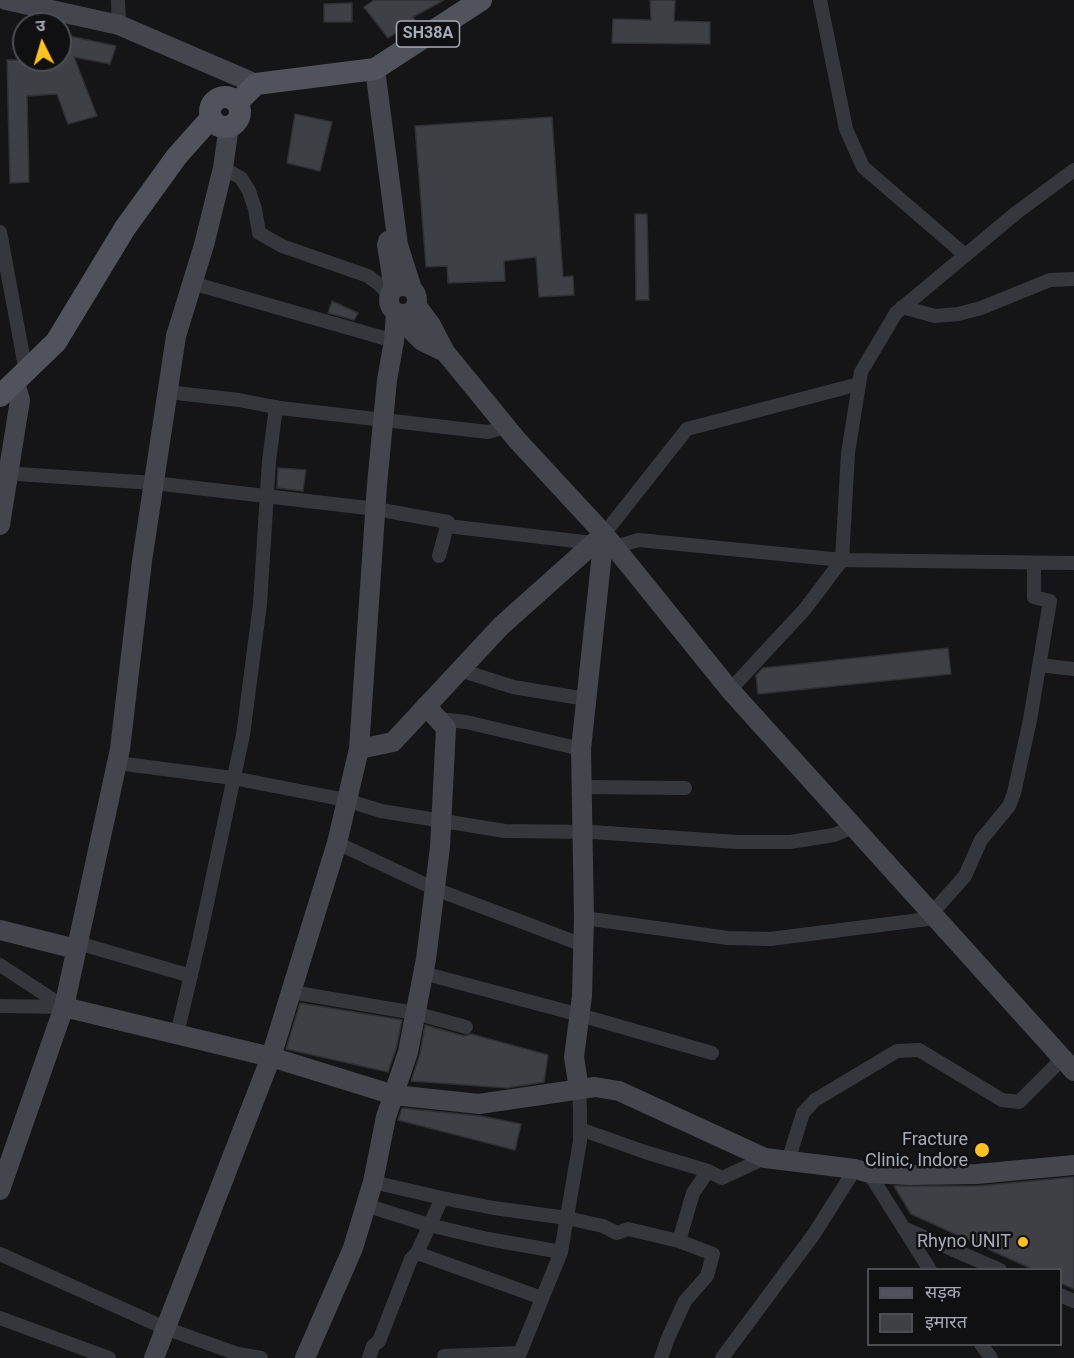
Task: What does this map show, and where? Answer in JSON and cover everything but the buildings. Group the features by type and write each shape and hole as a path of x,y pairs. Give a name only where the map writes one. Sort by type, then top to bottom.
{"main road":[{"name":"SH38A","path":"375,69 481,0"},
{"path":"14,384 56,342 125,228 177,156 220,122 210,114 213,103 219,98 227,97 237,103 256,84 375,69"}],"street":[{"path":"6,0 119,25 256,84"},
{"path":"118,0 119,25"},
{"path":"820,0 846,129 863,167 966,255"},
{"path":"154,1358 270,1057 337,843 359,748 383,420 387,380 402,301 387,245 393,208 375,69"},
{"path":"0,1190 64,1007 120,749 142,561 176,336 204,245 223,168 220,122"},
{"path":"223,168 242,178 255,209 259,233 282,246 368,276 431,326 444,352 730,690 1068,1064 1019,1102 1002,1100 919,1050 897,1051 815,1100 803,1113 788,1161"},
{"path":"730,690 805,609 842,560 848,453 861,372 896,313 1016,213 1074,171"},
{"path":"0,232 14,384 20,400 4,473 0,525"},
{"path":"902,308 935,316 958,314 981,308 1050,280 1074,279"},
{"path":"192,283 394,341"},
{"path":"359,748 393,742 432,712 460,670 501,626 604,541 687,429 859,384"},
{"path":"167,392 488,432 506,427"},
{"path":"177,1034 243,735 260,604 269,461 276,407"},
{"path":"4,473 154,483 376,509 448,522"},
{"path":"439,556 447,526 604,541 639,540 842,560 1074,563"},
{"path":"444,1356 520,1353 561,1252 580,1142 579,1089 574,1057 582,996 584,918 581,749 604,541"},
{"path":"584,918 728,938 770,939 934,916 965,876 981,840 1009,806 1014,793 1030,720 1050,601 1034,597 1034,563"},
{"path":"1040,665 1074,669"},
{"path":"460,670 513,687 586,699"},
{"path":"432,712 581,749"},
{"path":"305,1358 353,1248 373,1182 386,1117 408,1052 423,973 440,847 447,728 432,712"},
{"path":"117,763 233,778 346,801 381,811 505,831 583,832 737,842 790,842 834,835 853,827"},
{"path":"582,787 685,788"},
{"path":"337,843 435,889 583,945"},
{"path":"0,930 77,946 191,976"},
{"path":"0,965 64,1007"},
{"path":"423,973 712,1053"},
{"path":"291,992 415,1013 466,1027"},
{"path":"0,1006 64,1007 270,1057 394,1095 479,1104 594,1087 619,1091 765,1158 909,1175 977,1174 1074,1165"},
{"path":"580,1129 722,1178 765,1158"},
{"path":"862,1171 929,1268"},
{"path":"722,1358 862,1171"},
{"path":"679,1241 693,1193 708,1172"},
{"path":"373,1182 494,1208 567,1218 603,1226 617,1233 627,1229 679,1241 713,1254 707,1276 686,1301 661,1358"},
{"path":"369,1358 373,1346 379,1341 411,1259 417,1253 442,1198"},
{"path":"365,1205 429,1225 488,1239 561,1252"},
{"path":"903,1228 998,1268"},
{"path":"417,1253 542,1298"},
{"path":"0,1254 165,1328 238,1354 261,1358"},
{"path":"0,1318 109,1358"}],"place":[{"name":"Fracture Clinic, Indore","path":"982,1150"},
{"name":"Rhyno UNIT","path":"1023,1242"}]}
